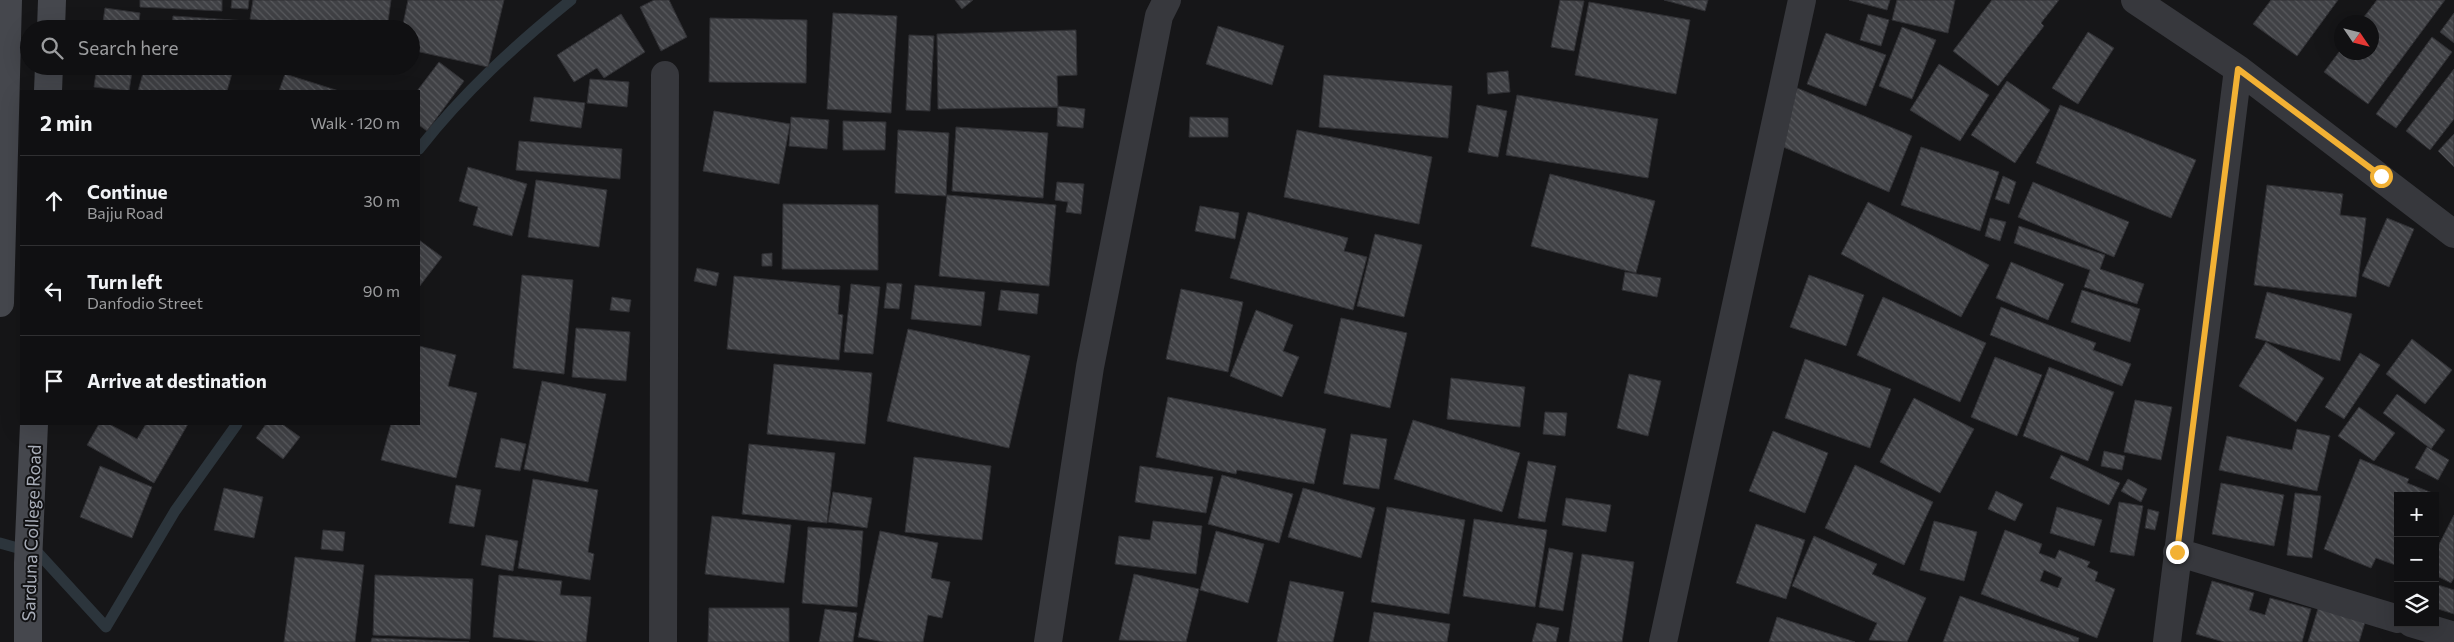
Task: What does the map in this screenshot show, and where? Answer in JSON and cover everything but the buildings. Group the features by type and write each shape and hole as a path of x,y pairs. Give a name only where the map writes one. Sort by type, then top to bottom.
{"street":[{"path":"0,303 4,36 8,0"},
{"path":"51,20 52,0"},
{"path":"1048,642 1090,367 1159,16 1167,0"},
{"path":"1663,642 1802,0"},
{"path":"2134,0 2238,69 2454,234"},
{"path":"2167,642 2238,69"},
{"path":"48,90 49,75"},
{"path":"664,75 664,642"},
{"name":"Sarduna College Road","path":"28,642 28,563 34,425"},
{"path":"2177,552 2394,618"},
{"path":"2424,627 2454,636"}],"waterway":[{"path":"420,148 490,70 571,0"},
{"path":"0,543 39,554 106,627 175,511 236,425"}],"route":[{"path":"2177,552 2238,69 2381,176"}]}
